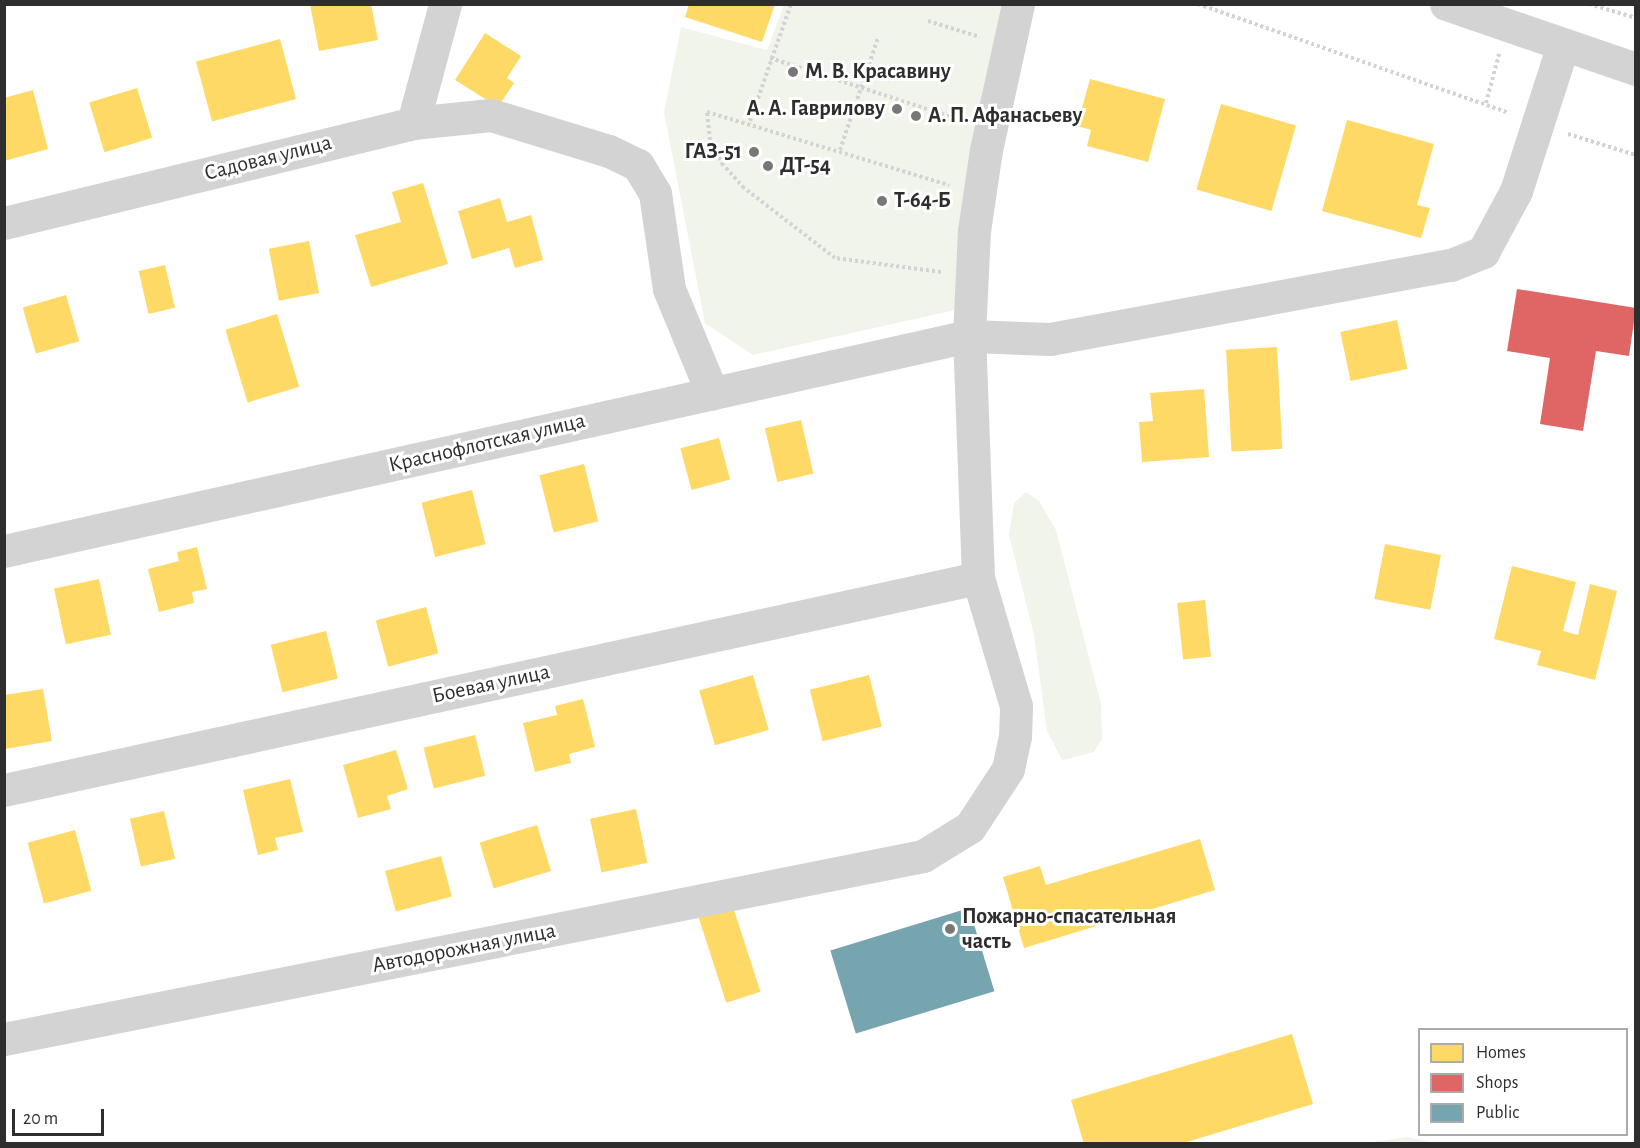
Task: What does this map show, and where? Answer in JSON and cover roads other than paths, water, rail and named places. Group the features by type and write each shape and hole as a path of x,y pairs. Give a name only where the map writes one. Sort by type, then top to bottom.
{"street":[{"path":"413,123 445,4"},
{"path":"978,578 969,336 974,231 986,150 1018,4"},
{"path":"1446,4 1635,69"},
{"name":"Краснофлотская улица","path":"4,551 969,336 1050,339 1451,265 1483,252 1516,190 1563,45"},
{"name":"Садовая улица","path":"4,224 413,123 491,115 609,151 638,165 655,193 669,289 712,393"},
{"name":"Боевая улица","path":"4,790 978,578"},
{"name":"Автодорожная улица","path":"4,1039 922,856 969,827 989,804 1008,769 1015,738 1016,706 978,578"}],"place":[{"name":"М. В. Красавину","path":"793,72"},
{"name":"А. А. Гаврилову","path":"897,109"},
{"name":"А. П. Афанасьеву","path":"916,116"},
{"name":"ГАЗ-51","path":"754,152"},
{"name":"ДТ-54","path":"768,166"},
{"name":"Т-64-Б","path":"882,201"},
{"name":"Пожарно-спасательная часть","path":"950,929"}]}
